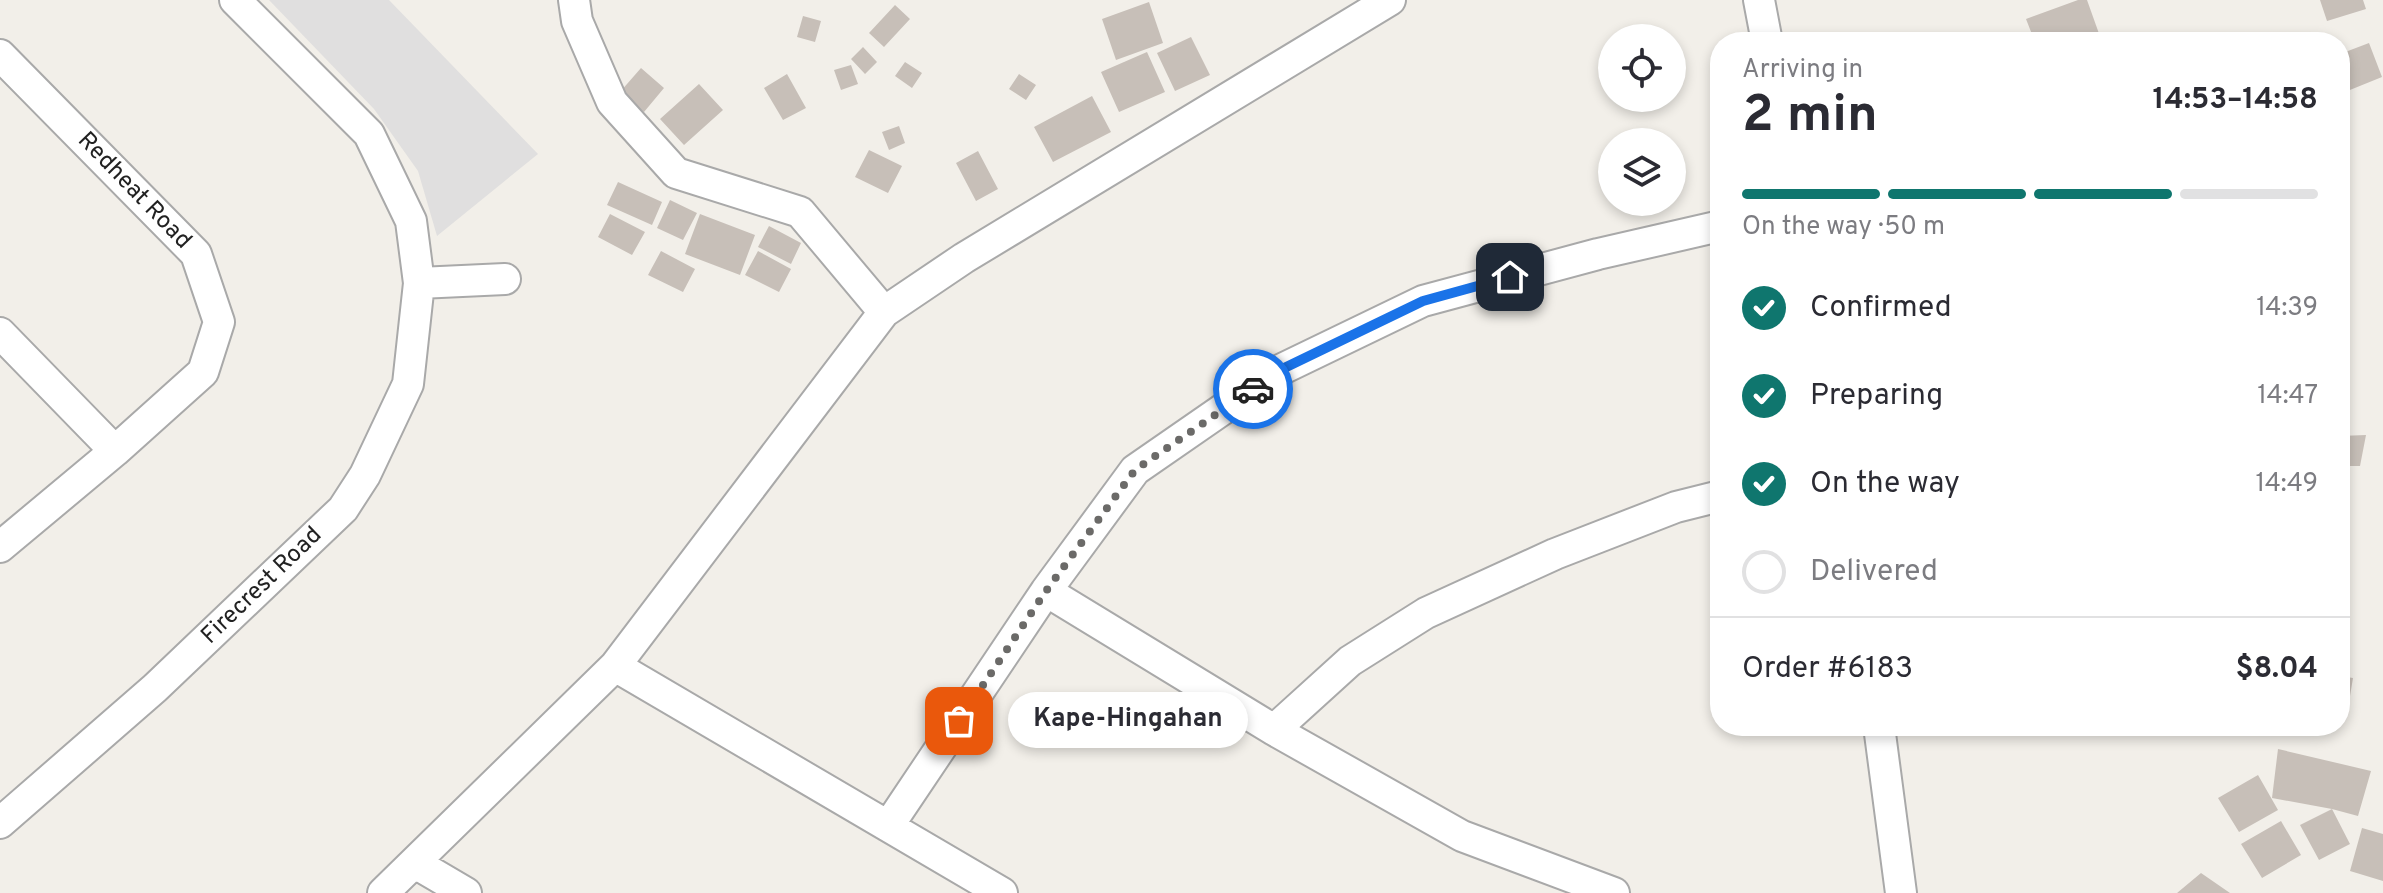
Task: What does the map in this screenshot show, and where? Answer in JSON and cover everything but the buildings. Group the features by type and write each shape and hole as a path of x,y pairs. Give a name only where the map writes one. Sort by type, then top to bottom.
{"street":[{"name":"Firecrest Road","path":"0,823 155,688 343,509 365,475 408,384 419,283 411,221 369,134 235,0"},
{"path":"574,0 577,21 612,102 676,173 800,212 884,312"},
{"path":"383,893 615,666 884,312 977,250 1390,0"},
{"path":"1759,0 1765,32"},
{"name":"Redheat Road","path":"0,55 196,254 219,322 203,372 0,547"},
{"path":"889,825 1046,591 1135,470 1278,371 1423,301 1598,254 1710,228"},
{"path":"419,283 505,279"},
{"path":"0,333 115,451"},
{"path":"1274,730 1350,661 1426,613 1569,549 1676,507 1710,498"},
{"path":"1046,591 1274,730 1462,836 1614,893"},
{"path":"615,666 1002,893"},
{"path":"1880,736 1901,893"},
{"path":"415,863 466,893"}],"shaded area":[{"path":"269,0 389,0 538,154 437,236 418,171 374,109"}],"way so far":[{"path":"959,721 1046,591 1135,470 1253,389"}],"place":[{"name":"Kape-Hingahan","path":"959,721"}],"route":[{"path":"1253,389 1278,371 1423,301 1510,277"}]}
